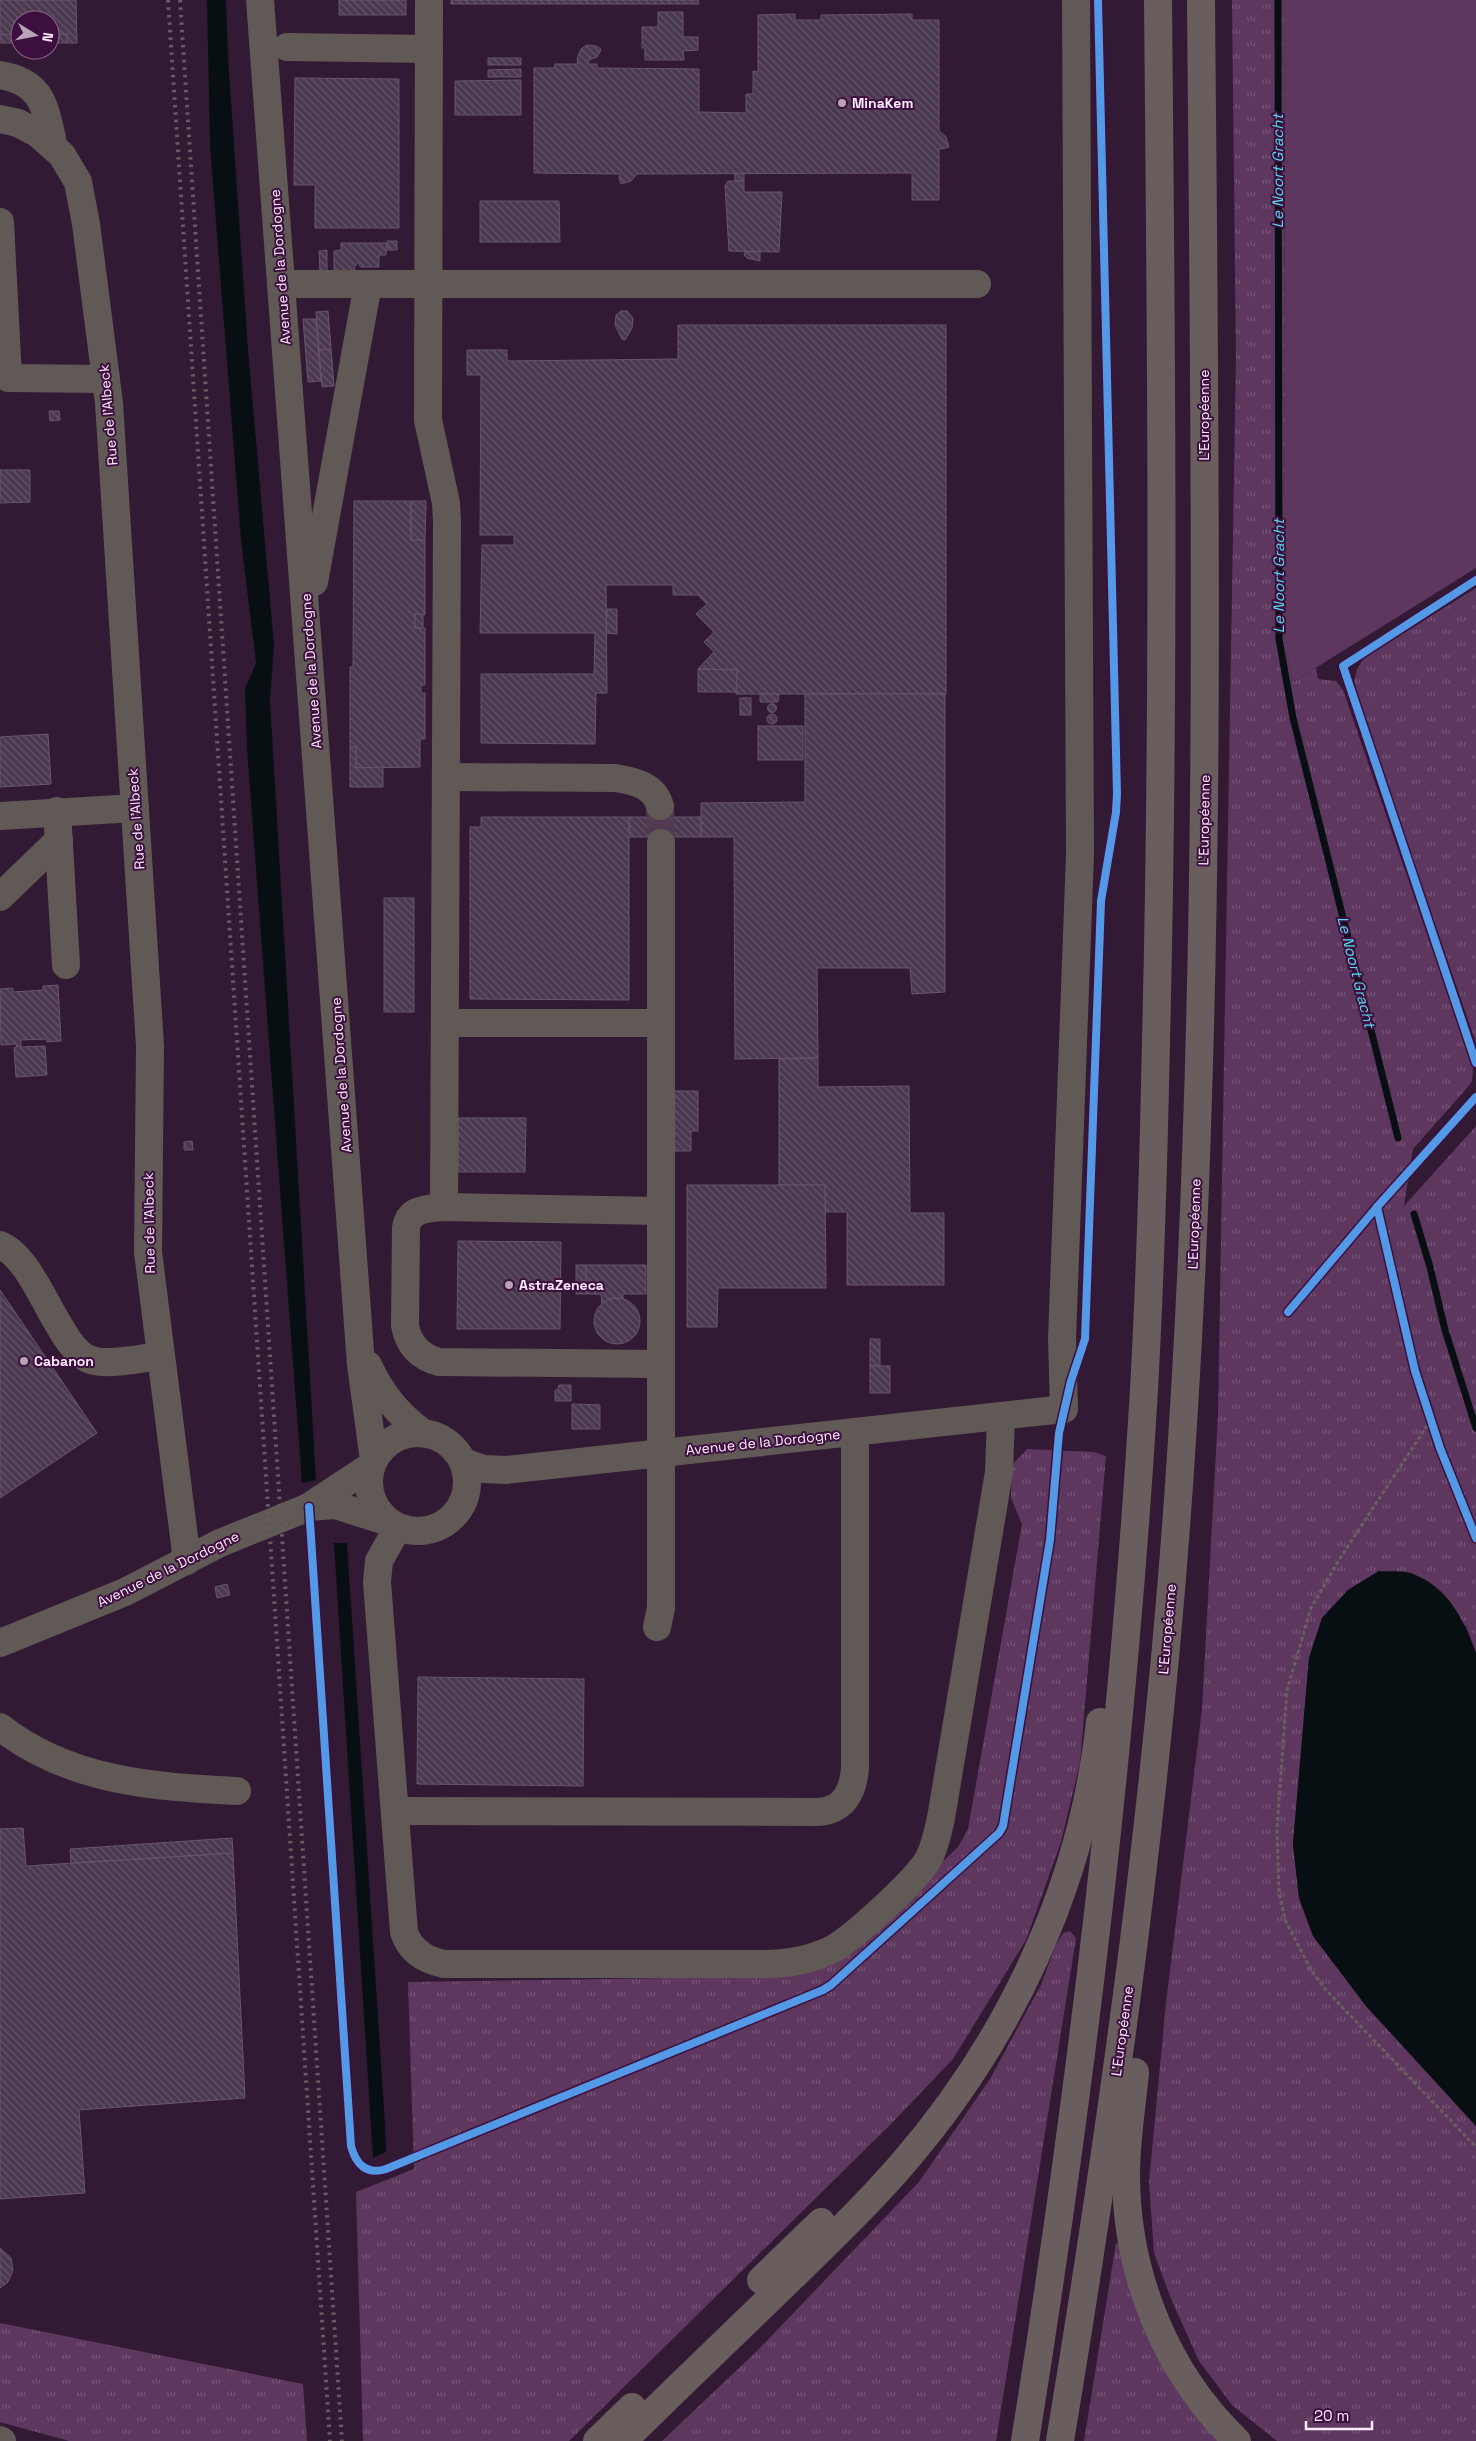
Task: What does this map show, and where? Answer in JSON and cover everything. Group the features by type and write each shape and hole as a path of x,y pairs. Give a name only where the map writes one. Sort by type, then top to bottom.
{"highway":[{"path":"1025,2441 1066,2172 1095,1946 1122,1684 1140,1443 1152,1208 1161,769 1158,0"},
{"name":"L'Européenne","path":"1060,2441 1122,2040 1148,1826 1165,1652 1183,1428 1200,1051 1205,618 1200,0"},
{"path":"623,2441 806,2263 889,2179 935,2123 977,2061 1015,1998 1038,1951 1066,1880 1081,1829 1097,1749 1112,1617 1140,1443"},
{"path":"1165,1652 1143,2004 1127,2155 1128,2211 1139,2270 1161,2335 1177,2367 1198,2397 1237,2441"},
{"path":"597,2441 917,2128 977,2061"}],"street":[{"name":"Avenue de la Dordogne","path":"0,1643 125,1592 226,1541 309,1507 373,1463 371,1427 361,1366 361,1342 260,0"},
{"path":"429,0 428,420 446,503 447,522 444,1207"},
{"name":"Avenue de la Dordogne","path":"463,1462 484,1469 506,1470 1064,1409 1062,1339 1080,847 1076,0"},
{"path":"288,47 429,49"},
{"path":"0,75 22,80 36,90 44,105 54,147"},
{"name":"Rue de l'Albeck","path":"0,119 28,128 54,147 73,172 81,193 106,379 150,1061 147,1245 187,1561"},
{"path":"0,222 8,378 106,379"},
{"path":"281,284 977,284"},
{"path":"307,621 368,284"},
{"path":"446,777 615,778 631,780 645,786 655,796 660,806"},
{"path":"0,816 58,811 135,808"},
{"path":"58,811 66,965"},
{"path":"0,897 59,840"},
{"path":"657,1627 661,1608 661,843"},
{"path":"445,1023 660,1023"},
{"path":"660,1211 444,1207 416,1211 408,1219 406,1228 406,1331 412,1346 421,1355 447,1362 660,1364"},
{"path":"0,1245 17,1256 71,1343 83,1356 90,1360 104,1362 160,1356"},
{"name":"Avenue de la Dordogne","path":"361,1342 368,1366 380,1388 396,1410 423,1433"},
{"path":"393,1524 377,1571 404,1932 412,1948 435,1962 444,1964 779,1964 806,1960 842,1944 914,1878 928,1860 937,1836 999,1472 1001,1416"},
{"path":"395,1811 817,1812 831,1810 842,1804 850,1792 855,1768 855,1432"},
{"path":"423,1433 436,1436 447,1442 463,1462 468,1482 466,1496 460,1509 451,1519 439,1527 425,1531 411,1531 393,1524 372,1500 369,1487 373,1463 391,1441 403,1435 423,1433"},
{"name":"Avenue de la Dordogne","path":"309,1507 335,1505 393,1524"},
{"path":"0,1727 22,1744 52,1759 98,1775 161,1787 238,1791"}],"path":[{"path":"1431,1420 1340,1558 1311,1608 1287,1690 1278,1829 1279,1892 1286,1922 1311,1970 1326,1990 1476,2147"}],"green space":[{"path":"1232,0 1284,0 1285,441 1279,619 1293,682 1316,668 1318,679 1336,681 1343,690 1473,1068 1472,1081 1467,1088 1413,1149 1404,1206 1476,1126 1476,1653 1466,1626 1379,1571 1348,1590 1322,1618 1309,1658 1293,1844 1299,1898 1313,1936 1366,2006 1476,2126 1476,2441 1277,2441 1232,2405 1199,2361 1172,2301 1154,2253 1149,2182 1166,2003 1202,1709 1218,1414 1236,358"},
{"path":"1284,0 1476,0 1476,568 1293,682 1279,619 1285,441"},
{"path":"1476,588 1476,1043 1356,695 1354,682 1357,669 1364,658"},
{"path":"1027,1449 1094,1452 1106,1456 1080,1763 1061,1842 1026,1940 953,2059 889,2126 569,2441 363,2441 356,2192 414,2169 408,1982 789,1976 837,1963 958,1847 968,1829 1022,1524 1011,1498 1012,1465"},
{"path":"1070,1931 1076,1938 996,2441 662,2441 756,2352 919,2182 990,2079 1041,1985 1055,1947 1063,1933"},
{"path":"1116,2243 1121,2244 1219,2441 1084,2441"},
{"path":"0,2323 303,2384 307,2441 69,2441 0,2422"}],"shaded area":[{"path":"207,0 226,0 228,57 248,350 274,645 270,700 316,1480 302,1483 247,749 245,689 256,663 241,540 210,146"},
{"path":"334,1543 347,1543 385,2124 386,2152 373,2158"},
{"path":"1379,1571 1409,1573 1436,1587 1460,1617 1476,1653 1476,2126 1366,2006 1313,1936 1299,1898 1293,1844 1309,1658 1322,1618 1348,1590"}],"building":[{"path":"0,0 76,0 77,43 67,43 67,34 60,34 60,10 10,10 10,34 0,35"},
{"path":"339,0 406,0 406,15 339,15"},
{"path":"451,0 698,0 699,4 451,4"},
{"path":"658,12 683,12 683,37 698,37 698,50 683,51 684,60 645,60 645,48 642,48 642,27 658,27"},
{"name":"MinaKem","path":"795,14 795,20 821,20 821,15 912,14 912,20 939,20 939,131 946,137 949,147 939,148 939,200 912,200 912,173 637,174 631,181 621,184 620,174 534,173 534,68 554,68 555,64 578,64 577,59 581,49 587,45 596,46 601,49 600,52 597,57 589,60 588,64 597,64 597,68 699,69 699,112 746,113 746,94 753,94 753,71 758,72 758,15"},
{"path":"10,34 10,43 0,43 0,35"},
{"path":"60,34 67,34 67,43 60,43"},
{"path":"488,58 521,58 521,65 488,65"},
{"path":"521,69 521,77 488,77 488,70"},
{"path":"295,78 399,79 399,228 315,228 315,185 294,185"},
{"path":"521,80 521,115 455,115 455,81"},
{"path":"735,173 744,174 744,181 735,181"},
{"path":"728,181 744,181 744,192 782,192 779,252 729,251 725,185"},
{"path":"480,201 559,201 560,242 480,242"},
{"path":"387,241 397,241 397,250 388,250"},
{"path":"341,243 387,243 386,255 379,255 379,267 361,267 358,263 354,267 355,271 334,271 334,251 341,250"},
{"path":"327,250 327,271 320,271 319,251"},
{"path":"760,251 760,261 747,258 744,255 745,252"},
{"path":"328,311 331,349 319,350 316,312"},
{"path":"621,311 627,311 633,318 632,328 625,340 622,339 615,325 616,315"},
{"path":"303,319 316,319 321,381 308,382"},
{"path":"678,325 946,325 946,694 736,694 737,670 698,669 714,652 704,642 714,632 696,614 707,604 698,595 673,595 673,585 606,585 607,693 596,693 595,744 481,743 481,674 594,674 595,633 480,633 482,545 514,545 514,535 480,535 481,375 467,375 467,350 507,350 507,361 678,359"},
{"path":"331,349 334,386 322,387 319,350"},
{"path":"49,411 59,411 60,420 50,421"},
{"path":"0,470 30,470 30,502 0,503"},
{"path":"354,501 411,501 411,540 425,540 425,615 415,614 415,628 425,628 425,685 421,685 421,693 425,693 425,739 420,739 420,767 356,768 356,747 350,747 350,667 353,667"},
{"path":"411,501 426,501 425,540 411,540"},
{"path":"607,609 617,609 617,634 606,633"},
{"path":"415,614 423,614 423,628 415,628"},
{"path":"698,669 737,670 736,692 698,692"},
{"path":"760,694 779,694 778,702 760,702"},
{"path":"805,694 945,694 945,992 912,994 910,968 817,968 818,1058 735,1059 734,837 701,837 701,803 805,802"},
{"path":"740,698 751,698 751,715 740,715"},
{"path":"772,703 777,708 772,713 767,708"},
{"path":"772,714 777,719 772,724 767,719"},
{"path":"758,726 803,726 803,760 758,760"},
{"path":"48,734 51,784 0,787 0,737"},
{"path":"350,747 356,747 356,768 383,767 383,787 350,787"},
{"path":"481,817 629,817 629,1000 470,999 470,827 481,827"},
{"path":"629,817 701,817 701,837 630,837"},
{"path":"384,898 414,898 414,1012 384,1012"},
{"path":"58,985 61,1041 47,1042 46,1039 21,1040 21,1047 45,1046 47,1075 16,1077 14,1048 17,1047 16,1044 1,1045 0,989 13,988 13,992 43,990 43,986"},
{"path":"818,1058 818,1087 909,1086 910,1213 944,1213 944,1285 847,1285 847,1212 825,1212 825,1185 779,1185 779,1059"},
{"path":"674,1091 698,1091 698,1131 691,1131 691,1151 674,1151"},
{"path":"458,1118 526,1118 525,1172 458,1172"},
{"path":"192,1141 193,1150 184,1150 184,1142"},
{"path":"687,1185 825,1185 826,1288 718,1288 717,1327 687,1327"},
{"name":"AstraZeneca","path":"458,1241 561,1242 560,1329 457,1329"},
{"path":"576,1265 586,1265 586,1294 576,1294"},
{"path":"586,1265 646,1265 646,1294 623,1294 623,1299 612,1298 602,1304 601,1294 586,1294"},
{"name":"Cabanon","path":"0,1290 97,1433 0,1498"},
{"path":"612,1298 622,1298 636,1308 640,1321 636,1334 630,1340 622,1344 612,1344 598,1334 594,1326 594,1316 604,1302"},
{"path":"870,1339 880,1339 880,1366 870,1366"},
{"path":"870,1366 890,1366 890,1393 870,1393"},
{"path":"559,1385 571,1385 571,1401 555,1401 555,1390 558,1390"},
{"path":"572,1404 600,1405 600,1429 572,1429"},
{"path":"227,1584 230,1595 217,1598 215,1587"},
{"path":"418,1677 584,1679 583,1786 417,1784"},
{"path":"23,1828 26,1866 233,1853 245,2098 79,2110 85,2193 0,2199 0,1829"},
{"path":"232,1838 233,1853 71,1863 70,1849"},
{"path":"0,2248 11,2258 13,2270 8,2282 0,2288"}],"waterway":[{"name":"Le Noort Gracht","path":"1278,0 1279,639 1293,718 1398,1138"},
{"name":"Le Noort Gracht","path":"1414,1214 1430,1267 1445,1330 1476,1428"}],"tunnel":[{"path":"660,806 661,843"}],"railway":[{"path":"168,0 330,2441"},
{"path":"180,0 342,2441"}],"cycle path":[{"path":"309,1507 351,2146 353,2153 363,2167 373,2171 386,2169 823,1990 831,1985 999,1833 1003,1826 1050,1540 1059,1433 1071,1381 1085,1339 1101,901 1116,812 1117,794 1098,0"},
{"path":"1476,580 1343,666 1476,1063"},
{"path":"1288,1312 1377,1207 1476,1097"},
{"path":"1377,1207 1415,1371 1440,1448 1476,1538"}],"place":[{"name":"MinaKem","path":"842,103"},
{"name":"AstraZeneca","path":"509,1285"},
{"name":"Cabanon","path":"24,1361"}]}
